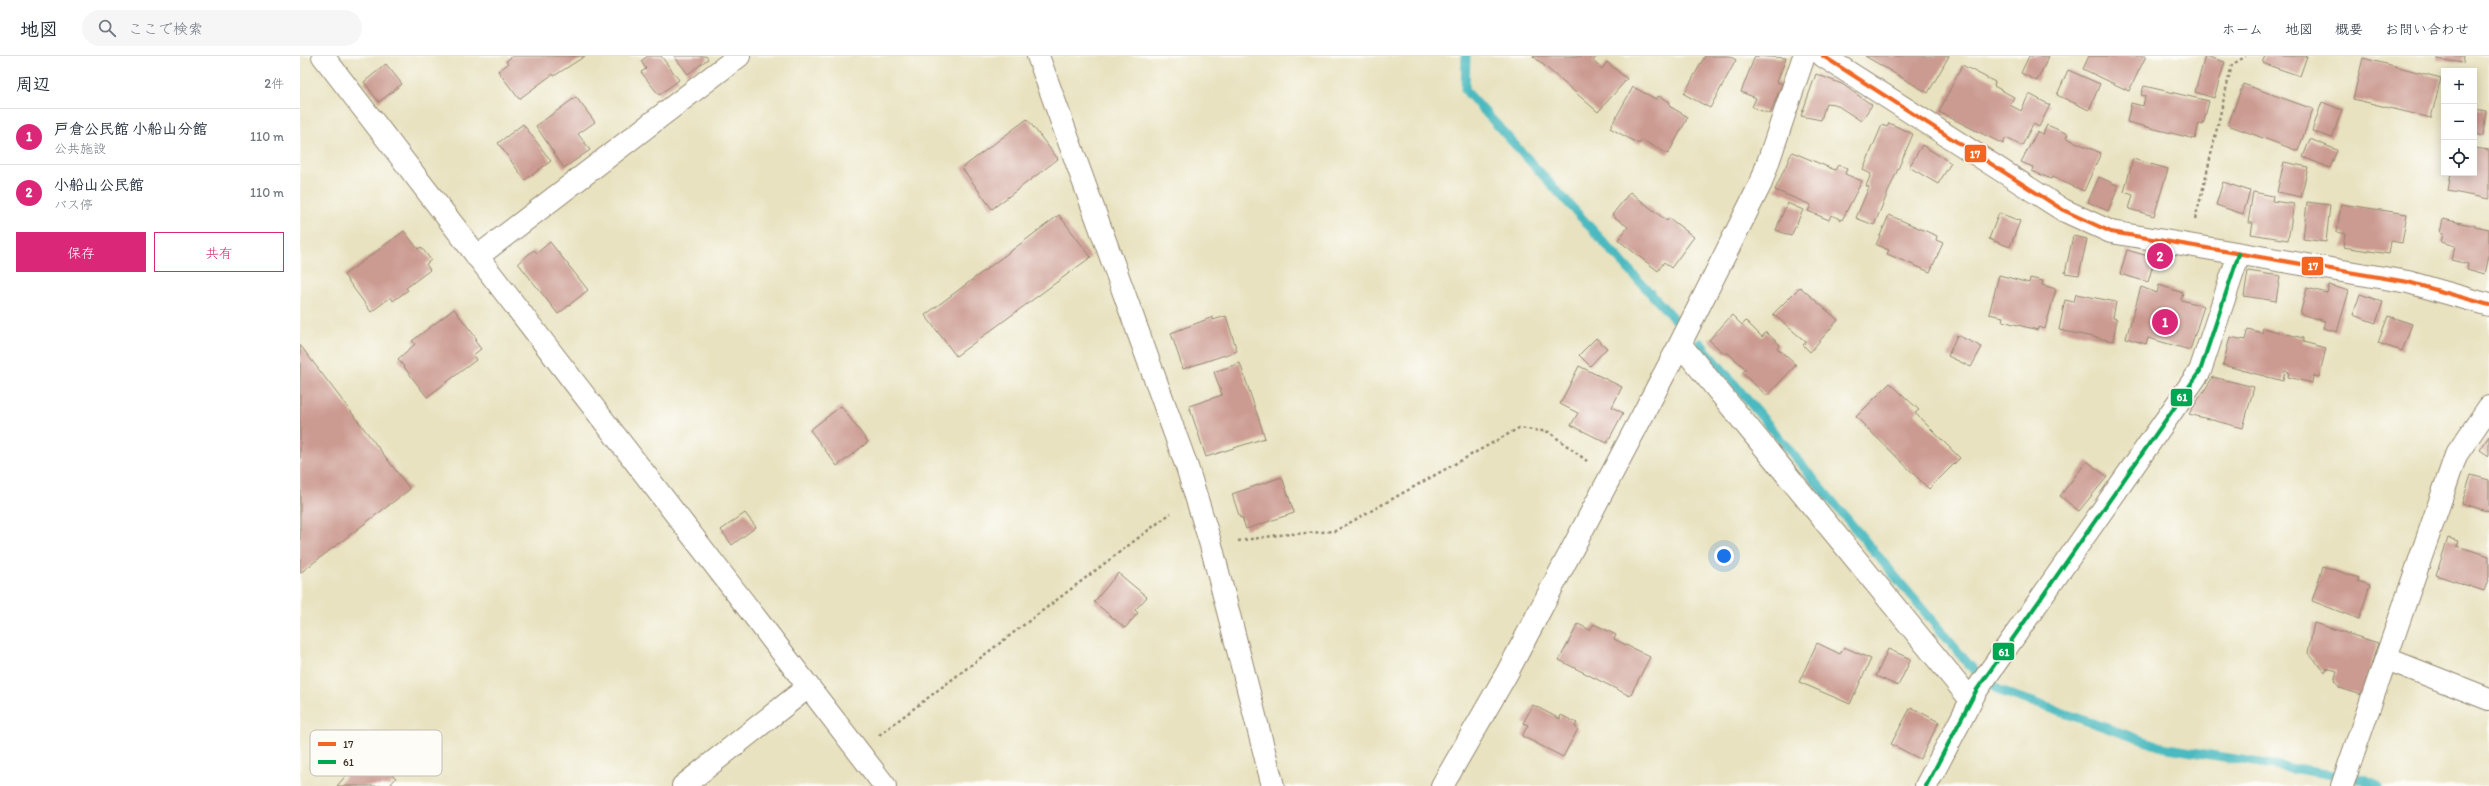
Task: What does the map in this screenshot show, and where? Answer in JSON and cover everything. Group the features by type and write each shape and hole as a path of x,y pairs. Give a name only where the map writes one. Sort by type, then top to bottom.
{"street":[{"path":"323,56 885,786"},
{"path":"1038,56 1196,494 1211,545 1273,786"},
{"path":"1442,786 1507,673 1680,344 1761,184 1804,56"},
{"path":"1823,56 2063,210 2111,232 2408,282 2489,305"},
{"path":"477,257 735,57"},
{"path":"1926,786 1974,696 2200,371 2211,346 2239,254"},
{"path":"1680,344 1974,696"},
{"path":"2342,786 2352,762 2456,455 2489,407"},
{"path":"2387,658 2489,699"},
{"path":"683,786 808,687"}],"path":[{"path":"2187,246 2207,174 2209,155 2232,65 2246,56"},
{"path":"1211,545 1279,535 1335,531 1394,500 1519,428 1549,432 1609,479"},
{"path":"858,752 1196,494"}],"building":[{"path":"513,56 585,56 554,76 553,74 519,99 498,71 508,64 506,61"},
{"path":"648,56 661,56 679,80 659,95 641,72 646,69 641,61"},
{"path":"674,56 706,56 708,59 688,74"},
{"path":"1533,56 1597,56 1593,61 1602,69 1607,62 1627,79 1598,112"},
{"path":"1705,56 1729,56 1736,60 1710,108 1684,94"},
{"path":"1755,56 1786,58 1777,82 1782,84 1770,114 1752,107 1756,98 1741,92"},
{"path":"1865,56 1949,56 1928,93"},
{"path":"2029,56 2049,56 2037,81 2021,73"},
{"path":"2089,56 2146,56 2129,91 2083,69"},
{"path":"2205,56 2225,62 2214,98 2195,92"},
{"path":"2265,56 2307,56 2300,76 2262,63"},
{"path":"2437,56 2464,56 2463,63 2437,59"},
{"path":"2363,58 2441,78 2431,118 2353,99"},
{"path":"386,64 402,84 379,102 364,82"},
{"path":"1962,65 1995,82 1994,86 2014,97 2010,105 2021,111 2029,94 2050,105 2039,127 2033,124 2022,146 2006,138 2003,144 1939,112"},
{"path":"2068,70 2100,84 2089,110 2057,95"},
{"path":"1816,74 1842,84 1872,105 1861,121 1835,104 1826,103 1821,120 1801,116"},
{"path":"2243,84 2313,109 2298,151 2228,125"},
{"path":"2144,86 2209,101 2203,125 2199,124 2195,139 2127,122 2131,103 2143,106 2145,96 2141,95"},
{"path":"1633,87 1656,99 1658,96 1670,102 1669,106 1688,117 1668,154 1642,140 1639,144 1610,128"},
{"path":"576,97 595,122 578,134 590,150 564,168 536,126"},
{"path":"2322,102 2342,110 2332,138 2312,131"},
{"path":"2477,110 2486,111 2483,136 2477,135"},
{"path":"1027,119 1058,159 992,209 962,168"},
{"path":"1889,123 1913,134 1874,225 1856,218 1869,187 1866,186 1871,174 1863,170 1882,125 1887,127"},
{"path":"523,124 551,161 525,180 498,143"},
{"path":"2047,125 2068,134 2066,138 2101,153 2084,191 2052,177 2051,179 2032,171 2033,167 2021,162 2037,132 2043,134"},
{"path":"2310,139 2337,150 2330,168 2303,157"},
{"path":"1922,145 1951,163 1938,184 1909,167"},
{"path":"2477,148 2489,150 2489,199 2448,191 2450,176 2477,176"},
{"path":"1792,152 1835,170 1838,165 1847,169 1845,174 1862,181 1842,220 1831,215 1829,220 1808,211 1811,205 1775,190"},
{"path":"2133,159 2168,169 2154,216 2129,209 2133,195 2124,192"},
{"path":"2284,162 2308,167 2301,197 2277,192"},
{"path":"2099,177 2119,186 2108,211 2088,202"},
{"path":"2223,182 2250,191 2243,214 2216,205"},
{"path":"1630,192 1667,221 1669,218 1694,237 1671,268 1664,262 1658,271 1618,240 1628,227 1612,215"},
{"path":"2253,192 2273,196 2272,201 2294,204 2288,240 2251,234 2253,223 2248,223"},
{"path":"2307,202 2330,205 2326,242 2303,239"},
{"path":"1787,203 1803,210 1791,236 1776,230"},
{"path":"2341,204 2407,214 2402,243 2391,241 2389,254 2343,247 2345,234 2337,232"},
{"path":"1999,213 2020,221 2010,247 1989,239"},
{"path":"1059,215 1091,257 956,356 925,315"},
{"path":"1889,215 1937,236 1936,240 1943,243 1930,272 1887,254 1889,250 1876,245"},
{"path":"2443,219 2489,229 2489,256 2485,274 2467,269 2468,264 2451,260 2455,246 2441,242 2443,234 2440,233"},
{"path":"404,231 418,249 421,247 431,260 426,264 430,270 406,288 408,290 393,301 391,297 371,312 344,275"},
{"path":"2073,236 2087,239 2079,275 2065,273"},
{"path":"550,242 588,290 558,314 518,263 534,250 537,253"},
{"path":"2127,250 2155,258 2148,282 2120,274"},
{"path":"2248,271 2280,276 2276,301 2244,296"},
{"path":"1999,275 2029,283 2030,278 2043,281 2042,285 2056,289 2045,329 2038,327 2038,330 2002,321 2003,317 1989,314"},
{"path":"2159,285 2183,293 2181,300 2204,306 2190,350 2148,338 2146,344 2126,338 2141,287 2157,293"},
{"path":"2329,285 2349,291 2337,332 2323,328 2325,321 2300,314 2307,288 2327,293"},
{"path":"1800,287 1838,320 1810,352 1803,345 1806,342 1773,314"},
{"path":"2076,294 2116,302 2113,318 2117,319 2113,341 2059,330 2065,300 2074,302"},
{"path":"2360,294 2383,302 2376,323 2353,315"},
{"path":"454,309 477,339 475,341 481,349 473,355 476,360 427,397 398,359 415,344 412,341"},
{"path":"1732,315 1742,325 1746,321 1762,337 1766,332 1780,345 1777,348 1796,365 1767,396 1742,373 1746,369 1727,352 1725,354 1709,340"},
{"path":"1226,316 1237,351 1183,369 1171,333 1213,317 1213,320"},
{"path":"2388,316 2412,324 2402,351 2378,343"},
{"path":"2263,328 2303,338 2303,342 2326,348 2319,377 2313,376 2312,383 2288,377 2289,372 2285,371 2283,381 2223,365 2230,337 2245,340 2248,329 2262,333"},
{"path":"1957,335 1982,347 1971,367 1948,356"},
{"path":"1596,338 1607,348 1590,366 1579,355"},
{"path":"300,345 410,489 300,573"},
{"path":"1240,363 1265,438 1206,457 1189,406 1222,395 1214,372"},
{"path":"1579,366 1622,387 1612,407 1623,413 1607,443 1571,425 1578,413 1560,404"},
{"path":"2213,377 2254,387 2243,428 2189,414"},
{"path":"1890,383 1919,410 1915,413 1960,458 1929,489 1856,417"},
{"path":"841,406 868,442 837,466 810,430"},
{"path":"2489,436 2489,456 2480,450"},
{"path":"2087,461 2107,477 2079,511 2060,496"},
{"path":"2471,475 2489,480 2489,512 2462,503"},
{"path":"1282,477 1294,513 1246,529 1242,517 1240,518 1232,494"},
{"path":"745,513 756,527 732,545 721,530"},
{"path":"2448,538 2459,541 2457,546 2489,556 2489,577 2484,591 2436,575"},
{"path":"2323,566 2359,578 2358,581 2370,585 2359,619 2312,601"},
{"path":"1118,573 1147,597 1135,610 1138,613 1125,628 1094,602"},
{"path":"2314,623 2378,643 2362,695 2340,688 2334,681 2337,671 2327,668 2325,672 2308,653"},
{"path":"1578,624 1590,630 1594,624 1616,635 1614,639 1650,657 1630,696 1559,660"},
{"path":"1817,643 1840,654 1844,647 1871,659 1850,704 1799,682"},
{"path":"1888,649 1911,659 1898,686 1876,676"},
{"path":"1533,705 1560,719 1561,715 1577,723 1575,727 1578,729 1563,757 1522,736 1528,725 1523,723"},
{"path":"1911,707 1939,722 1920,759 1891,744"},
{"path":"345,776 394,776 396,778 389,786 337,786"}],"waterway":[{"path":"1466,56 1465,90 1674,319"},
{"path":"1700,343 1970,666 2000,691 2162,747 2364,780 2378,786"}],"transit line":[{"name":"17","path":"1823,56 2063,210 2111,232 2408,282 2489,305"},
{"name":"61","path":"1926,786 1976,691 2200,371 2239,254"}],"place":[{"name":"小船山公民館","path":"2160,256"},
{"name":"戸倉公民館 小船山分館","path":"2165,322"}]}
